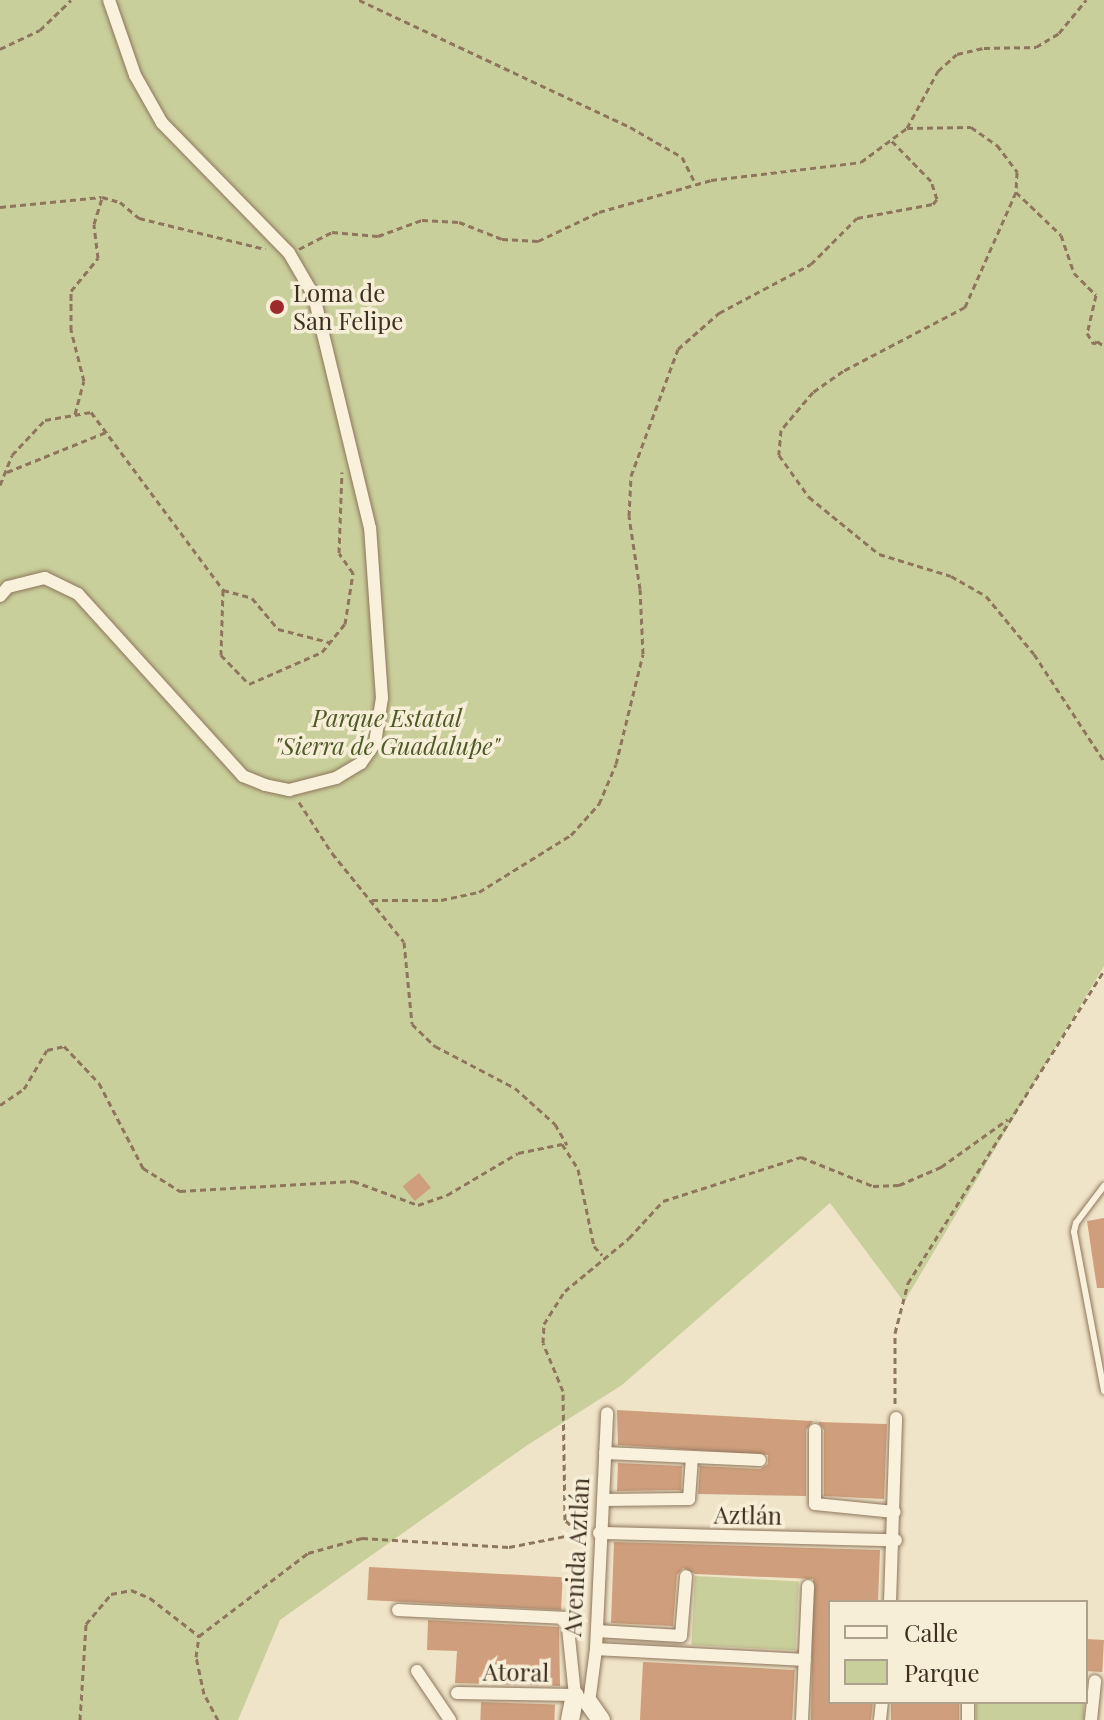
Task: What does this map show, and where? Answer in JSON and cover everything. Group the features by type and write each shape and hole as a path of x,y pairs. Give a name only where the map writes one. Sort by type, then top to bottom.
{"street":[{"path":"0,596 8,587 45,578 78,594 243,776 289,790 336,778 361,763 375,743 380,724 370,528 314,296 289,253 162,123 135,75 109,0"},
{"name":"Avenida Aztlán","path":"570,1720 582,1699 596,1649 599,1533 607,1413"},
{"path":"890,1600 896,1540 896,1418"},
{"name":"Aztlán","path":"815,1430 815,1504 895,1512"},
{"path":"605,1453 760,1460"},
{"name":"Aztlán","path":"603,1500 689,1499 692,1457"},
{"name":"Aztlán","path":"599,1533 896,1540"},
{"path":"597,1631 681,1636 686,1576"},
{"path":"802,1720 808,1586"},
{"path":"398,1610 567,1618 582,1699 601,1720"},
{"path":"596,1649 805,1660"},
{"path":"417,1671 450,1720"},
{"path":"1091,1720 1095,1682"},
{"name":"Atoral","path":"457,1693 582,1699"}],"lane":[{"path":"1104,1186 1074,1232 1104,1391"}],"path":[{"path":"0,49 40,30 71,0"},
{"path":"359,0 630,127 682,157 694,172 696,185"},
{"path":"0,207 102,197 120,202 139,218 289,253 332,232 378,236 422,220 459,222 502,239 544,240 599,212 696,185 861,162 907,128 938,71 957,54 984,48 1036,47 1059,33 1086,0"},
{"path":"907,128 958,126 983,132 1013,166 1016,192 965,307 843,371 813,392 781,430 779,455 790,477 809,497 879,554 964,581 986,596 1027,644 1104,761"},
{"path":"372,900 441,900 479,892 571,835 599,804 616,764 643,654 640,589 629,516 631,476 678,349 719,313 811,264 857,218 933,204 937,199 931,181 891,140"},
{"path":"1016,192 1061,235 1074,273 1096,295 1087,333 1094,344 1097,341 1104,346"},
{"path":"75,415 84,381 71,330 71,291 98,258 94,224 102,197"},
{"path":"0,485 12,455 45,420 91,412 109,431 223,590 221,655 249,684 322,652 345,624 353,573 339,553 339,474 354,462"},
{"path":"7,472 109,431"},
{"path":"223,590 252,598 278,629 330,642"},
{"path":"289,790 332,853 407,948 412,1024 435,1046 510,1084 555,1124 580,1175 594,1246 602,1255"},
{"path":"896,1418 895,1333 908,1283 1104,970"},
{"path":"0,1105 24,1089 47,1050 64,1046 99,1083 143,1168 180,1191 353,1181 418,1205 530,1148 567,1146"},
{"path":"578,1531 565,1520 564,1404 543,1330 560,1295 602,1255 629,1238 663,1201 801,1157 873,1186 899,1185 941,1167 1008,1119"},
{"path":"218,1720 204,1694 196,1657 199,1636 308,1553 334,1543 362,1538 509,1547 578,1531 599,1533"},
{"path":"80,1720 86,1624 111,1594 131,1590 150,1598 199,1636"}],"green space":[{"name":"Parque Estatal \"Sierra de Guadalupe\"","path":"0,0 1104,0 1104,966 904,1302 830,1203 622,1385 526,1446 280,1620 238,1720 0,1720"},
{"path":"695,1576 799,1581 795,1650 691,1645"},
{"path":"976,1704 1084,1704 1084,1720 976,1720"}],"building":[{"path":"419,1173 431,1188 415,1201 403,1186"},
{"path":"1104,1218 1104,1288 1097,1288 1087,1221"},
{"path":"617,1410 813,1421 806,1430 806,1496 698,1494 700,1466 760,1469 768,1464 768,1455 618,1445"},
{"path":"818,1422 887,1424 884,1499 824,1496 824,1430"},
{"path":"618,1463 682,1466 681,1490 617,1491"},
{"path":"614,1542 880,1550 878,1600 828,1600 828,1704 873,1704 871,1720 811,1720 813,1579 695,1574 683,1568 677,1575 673,1626 611,1623"},
{"path":"369,1567 563,1577 561,1610 367,1600"},
{"path":"428,1620 559,1627 560,1686 455,1683 457,1651 427,1650"},
{"path":"1088,1639 1104,1640 1102,1672 1088,1671"},
{"path":"643,1662 795,1670 792,1720 640,1720"},
{"path":"481,1702 555,1705 554,1720 480,1720"},
{"path":"891,1704 959,1704 959,1720 891,1720"}],"place":[{"name":"Loma de San Felipe","path":"277,307"}]}
